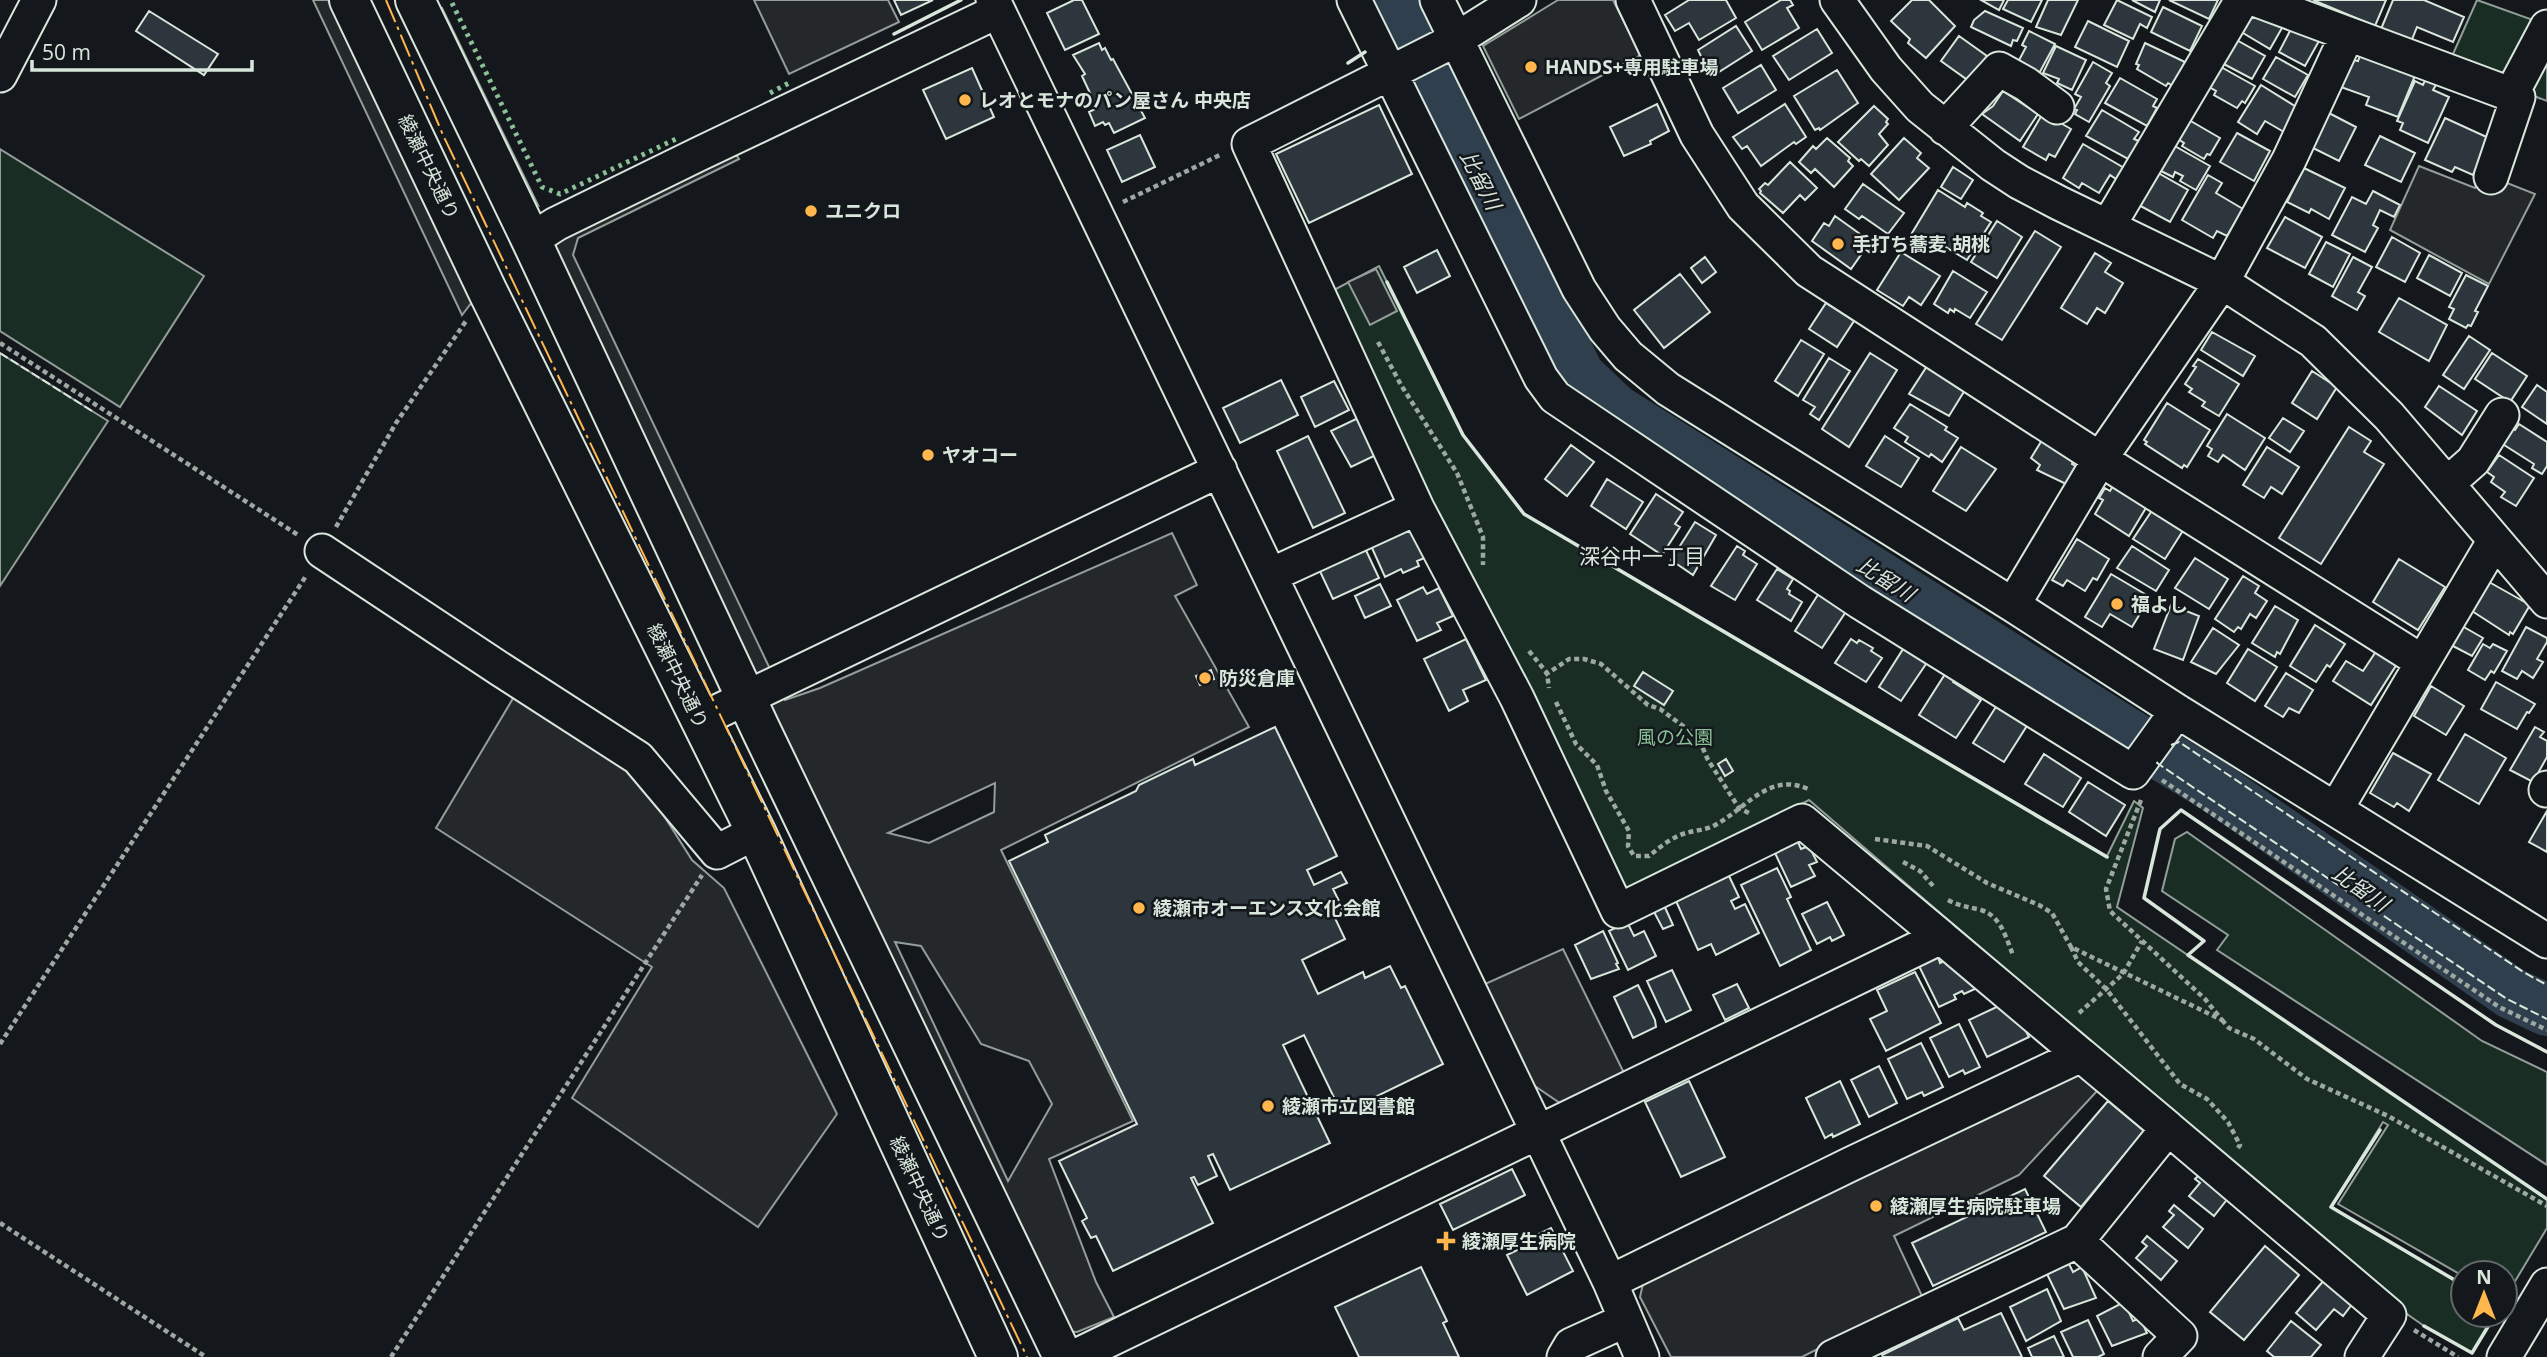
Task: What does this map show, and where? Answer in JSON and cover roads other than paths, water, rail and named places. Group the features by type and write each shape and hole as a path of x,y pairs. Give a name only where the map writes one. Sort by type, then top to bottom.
{"main road":[{"name":"綾瀬中央通り","path":"349,0 488,292 756,832 998,1357"},
{"path":"415,0 1063,1357"}],"street":[{"path":"0,75 39,0"},
{"path":"1353,0 1397,69 1541,378 1555,397 1860,601 2151,748 2336,809 2547,942"},
{"path":"1437,0 1445,44 1579,289 1605,329 1628,356 1668,389 2013,605 2151,748"},
{"path":"1519,0 1445,44 1249,145 1417,508 1517,698 1618,911 1802,821 2389,1315 2362,1357"},
{"path":"1633,0 1697,135 1743,206 1809,271 2100,459 2421,661"},
{"path":"1837,0 1886,69 1920,107 2019,182 2222,282 2313,341 2389,416 2547,601"},
{"path":"2106,225 2116,213 2242,0"},
{"path":"2257,0 2518,97 2491,177"},
{"path":"531,240 556,224 995,6 1610,1282 1642,1357"},
{"path":"2512,93 2547,27"},
{"path":"2013,605 2100,459 2222,282 2289,160 2347,35"},
{"path":"1945,128 1999,69 2026,84 2057,107"},
{"path":"2447,484 2473,461 2502,415"},
{"path":"700,720 1220,470"},
{"path":"1270,575 1417,508"},
{"path":"2336,809 2421,661 2495,540"},
{"path":"322,551 639,758 717,852 756,832"},
{"path":"1074,1357 1941,937"},
{"path":"1610,1282 2081,1055"},
{"path":"1833,1357 2077,1241 2168,1128"},
{"path":"2077,1241 2180,1336 2160,1357"},
{"path":"2504,1357 2547,1285"},
{"path":"1564,1357 1571,1345 1626,1320"}],"waterway":[{"name":"比留川","path":"1391,0 1492,197 1579,376 1615,410 2215,787 2511,993 2547,1010"}],"place":[{"name":"HANDS+専用駐車場","path":"1531,67"},
{"name":"レオとモナのパン屋さん 中央店","path":"965,100"},
{"name":"ユニクロ","path":"811,211"},
{"name":"手打ち蕎麦 胡桃","path":"1838,244"},
{"name":"ヤオコー","path":"928,455"},
{"name":"福よし","path":"2117,604"},
{"name":"防災倉庫","path":"1205,678"},
{"name":"綾瀬市オーエンス文化会館","path":"1139,908"},
{"name":"綾瀬市立図書館","path":"1268,1106"},
{"name":"綾瀬厚生病院駐車場","path":"1876,1206"},
{"name":"綾瀬厚生病院","path":"1446,1241"}],"district":[{"name":"深谷中一丁目","path":"1642,556"}],"park label":[{"name":"風の公園","path":"1675,737"}]}
